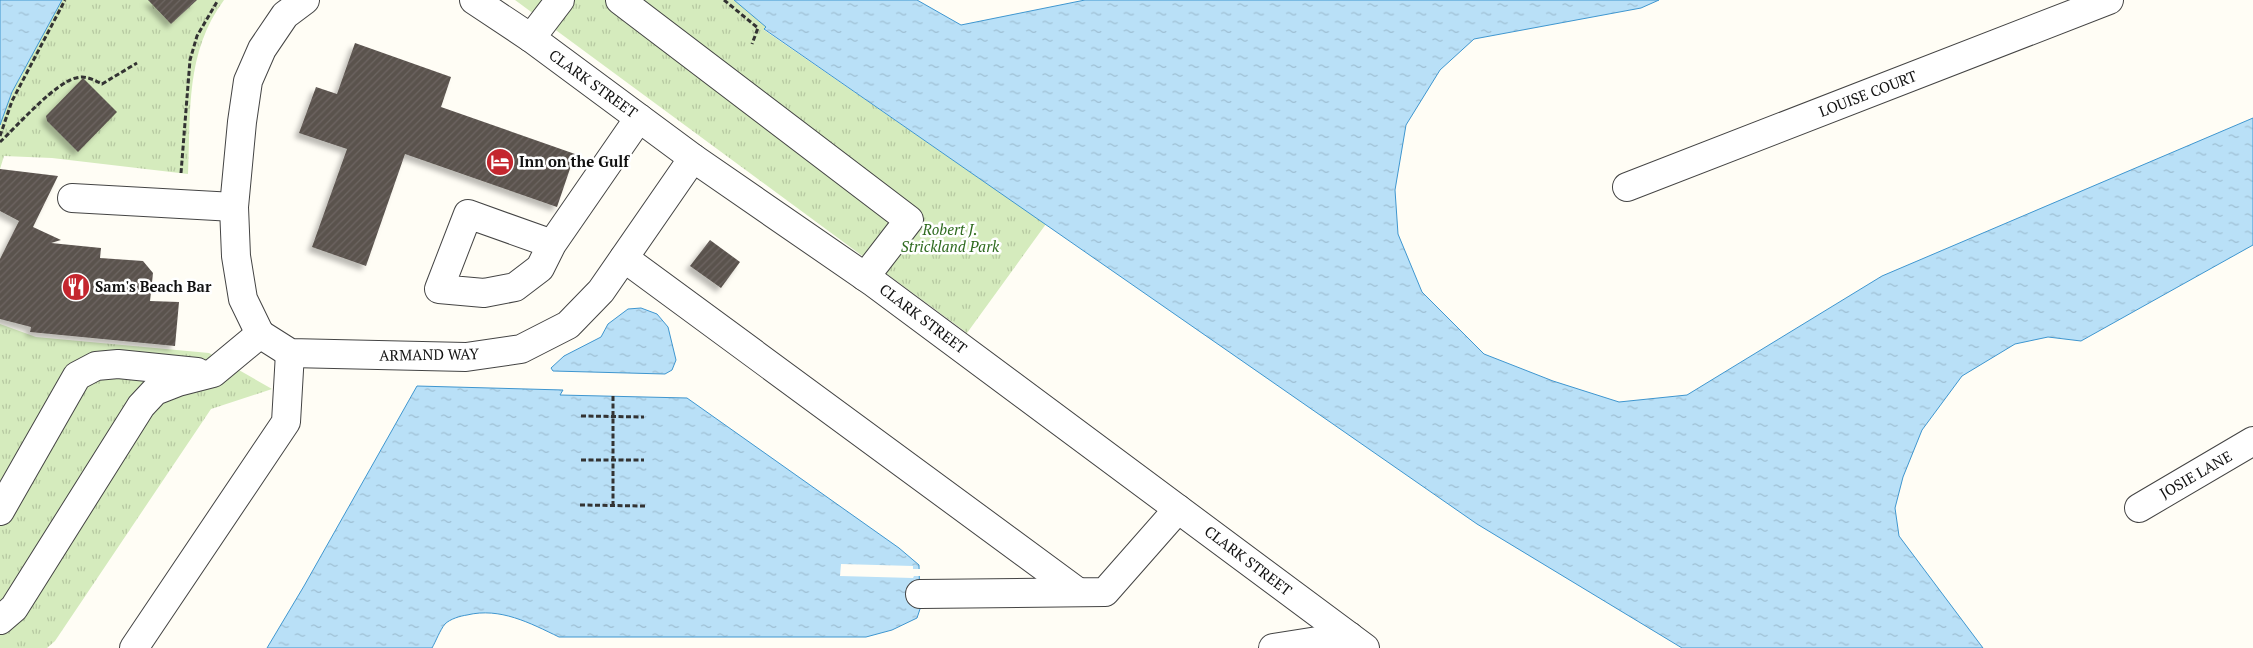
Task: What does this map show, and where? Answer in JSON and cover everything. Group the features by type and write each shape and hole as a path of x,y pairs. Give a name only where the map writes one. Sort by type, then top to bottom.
{"street":[{"path":"134,648 286,422 290,353 260,334 244,299 236,256 234,207 242,122 248,82 262,48 285,15 305,0"},
{"name":"CLARK STREET","path":"474,0 531,38 693,158 865,277 1357,642"},
{"path":"531,38 560,0"},
{"path":"620,0 909,220 865,277"},
{"name":"LOUISE COURT","path":"1627,187 2109,0"},
{"path":"552,244 639,118"},
{"name":"ARMAND WAY","path":"290,353 466,357 521,349 568,325 601,291 693,158"},
{"path":"72,198 234,207"},
{"path":"624,258 1078,592"},
{"path":"5,608 141,406 155,391 178,382 213,373 260,334"},
{"path":"0,510 77,376 96,366 118,364 213,373"},
{"name":"JOSIE LANE","path":"2138,508 2253,441"},
{"path":"920,594 1105,592 1178,509"},
{"path":"1274,648 1357,642"}],"path":[{"path":"0,136 12,101 65,0"},
{"path":"181,173 190,60 197,36 218,0"},
{"path":"724,0 758,28 752,44"},
{"path":"0,142 62,84 75,78 83,77 102,84 137,63"},
{"path":"614,396 614,504"},
{"path":"581,416 644,417"},
{"path":"581,460 644,460"},
{"path":"580,505 614,504 645,506"}],"green space":[{"path":"62,0 224,0 211,20 196,62 190,105 188,174 52,158 4,156 0,169 0,125 12,92"},
{"name":"Robert J. Strickland Park","path":"515,0 734,0 766,27 764,30 1046,224 967,333"},
{"path":"0,324 36,337 209,353 272,389 211,409 55,641 47,648 0,648"}],"water":[{"path":"0,0 62,0 12,92 0,125"},
{"path":"734,0 917,0 961,25 1085,0 1659,0 1641,8 1474,39 1440,70 1406,125 1395,190 1398,234 1422,292 1484,354 1553,381 1619,402 1687,395 1882,276 2253,118 2253,245 2081,341 2048,337 2015,344 1962,376 1922,430 1903,477 1895,508 1899,536 1983,648 1682,648 1477,524 764,29 766,27"},
{"path":"641,308 657,314 668,327 676,360 672,370 665,374 553,371 551,368 564,356 601,337 608,324 628,309"},
{"path":"417,386 563,390 560,395 687,398 899,548 919,565 920,609 917,618 892,630 866,637 559,637 514,618 491,613 479,613 464,615 447,622 441,629 432,648 267,648"}],"pier":[{"path":"841,564 913,566 913,569 922,569 922,576 914,576 913,578 840,576"}],"building":[{"path":"148,0 197,0 171,24"},
{"name":"Inn on the Gulf","path":"355,43 451,77 441,107 575,154 557,207 405,154 366,266 312,247 347,149 299,133 316,87 337,94"},
{"path":"83,78 117,112 78,152 47,121 46,116"},
{"name":"Sam's Beach Bar","path":"0,169 58,176 33,227 61,240 51,243 101,248 100,258 143,261 153,273 150,301 179,302 175,346 30,332 31,327 0,319 0,259 19,221 0,211"},
{"path":"710,240 740,262 721,288 690,266"}],"place":[{"name":"Inn on the Gulf","path":"500,162"},
{"name":"Sam's Beach Bar","path":"76,287"}]}
